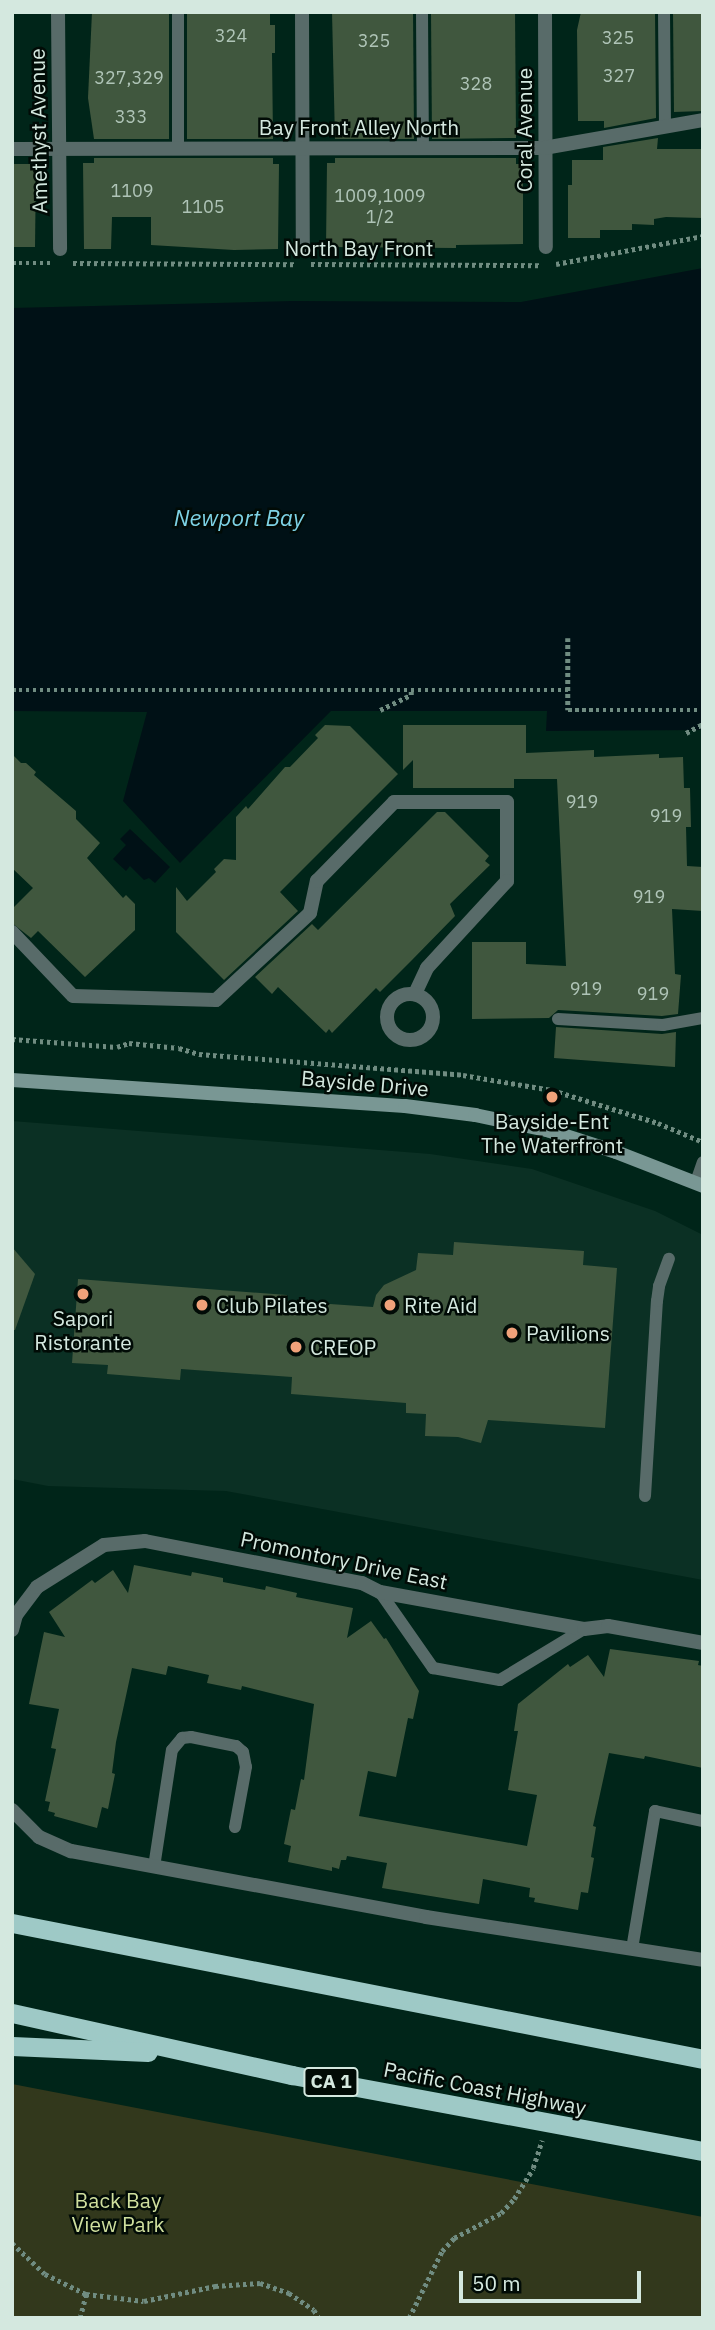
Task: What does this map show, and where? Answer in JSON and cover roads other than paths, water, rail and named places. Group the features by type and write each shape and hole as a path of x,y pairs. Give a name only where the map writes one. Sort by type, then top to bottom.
{"highway":[{"path":"12,1923 703,2059"},
{"name":"Pacific Coast Highway","path":"12,2013 292,2075 703,2151"},
{"path":"12,2046 200,2054"}],"main road":[{"name":"Bayside Drive","path":"12,1080 405,1106 475,1115 547,1130 699,1184"}],"street":[{"name":"Amethyst Avenue","path":"58,12 58,256"},
{"path":"302,12 303,246"},
{"name":"Coral Avenue","path":"545,12 546,247"},
{"name":"Bay Front Alley North","path":"12,149 544,148 703,120"},
{"path":"12,932 73,996 168,1001 216,1000 310,913 317,881 394,802 507,803 507,881 427,968 415,994"},
{"name":"Promontory Drive East","path":"12,1630 16,1615 37,1587 104,1545 145,1541 362,1583 380,1592 584,1629 608,1626 703,1643"},
{"path":"12,1810 39,1837 71,1851 426,1917 703,1960"}],"lane":[{"path":"178,12 178,148"},
{"path":"422,12 423,149"},
{"path":"664,12 665,127"},
{"path":"558,1019 663,1025 703,1018"},
{"path":"699,1184 703,1162"},
{"path":"645,1496 657,1301 659,1286 669,1259"},
{"path":"380,1592 433,1668 500,1680 584,1629"},
{"path":"154,1867 172,1750 182,1738 191,1737 236,1746 243,1752 246,1767 235,1827"},
{"path":"632,1949 655,1811 703,1821"}],"water":[{"name":"Newport Bay","path":"703,268 703,730 546,731 547,711 331,711 180,863 123,801 147,712 12,711 12,308 292,301 521,302"},
{"path":"130,829 170,867 155,883 149,878 144,880 130,866 126,871 113,859 126,845 120,839"}],"place":[{"name":"Bayside-Ent The Waterfront","path":"552,1097"},
{"name":"Sapori Ristorante","path":"83,1294"},
{"name":"Club Pilates","path":"202,1305"},
{"name":"Rite Aid","path":"390,1305"},
{"name":"Pavilions","path":"512,1333"},
{"name":"CREOP","path":"296,1347"}],"park label":[{"name":"Back Bay View Park","path":"118,2212"}]}
